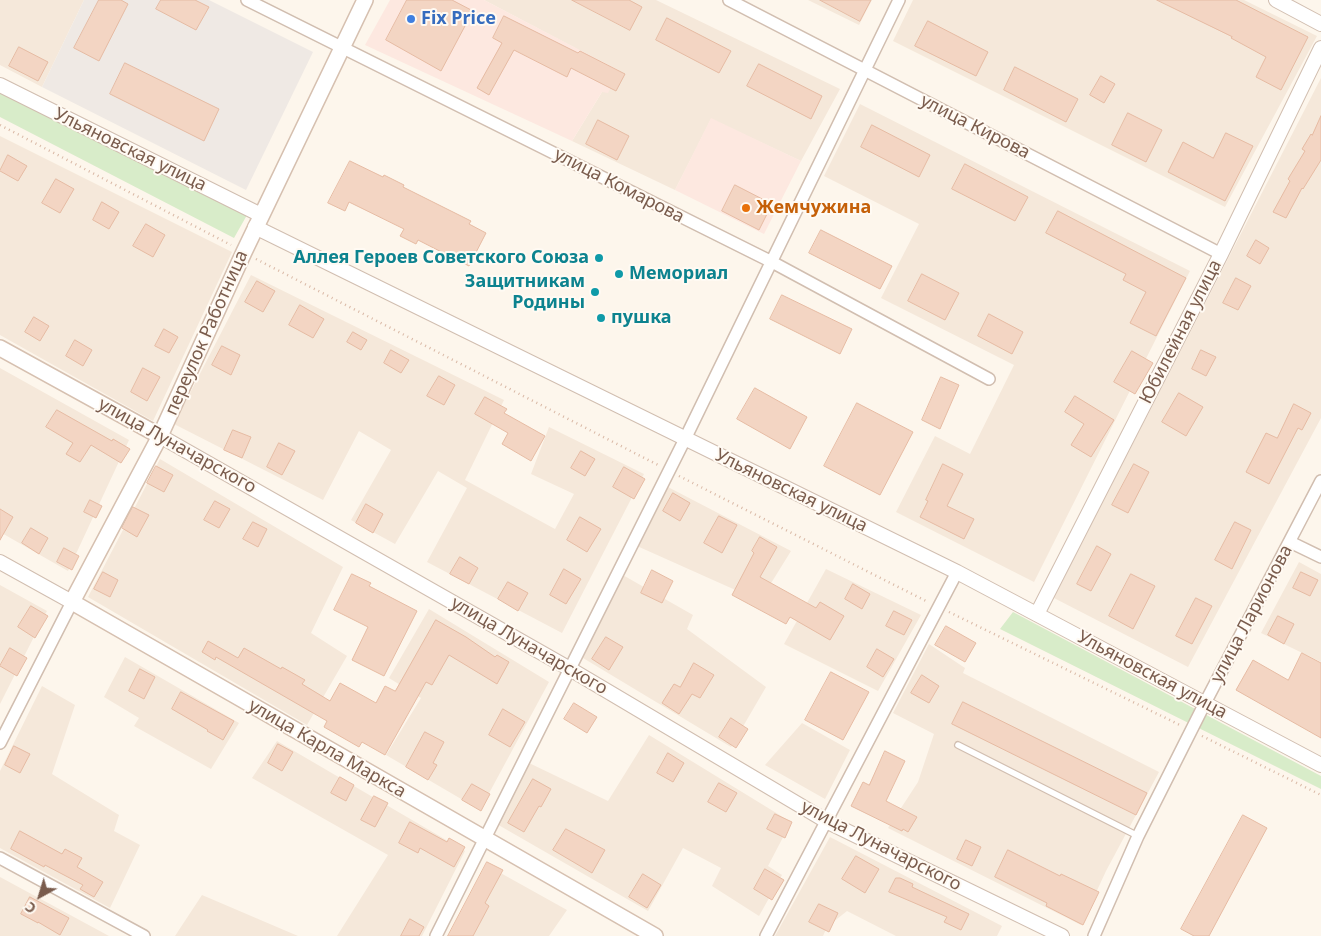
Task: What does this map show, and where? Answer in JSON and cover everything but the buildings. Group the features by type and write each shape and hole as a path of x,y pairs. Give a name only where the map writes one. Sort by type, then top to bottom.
{"main road":[{"name":"переулок Работница","path":"72,602 160,436 258,221 365,0"},
{"name":"улица Луначарского","path":"0,348 160,436"},
{"name":"улица Карла Маркса","path":"72,602 655,936"}],"street":[{"name":"улица Комарова","path":"247,0 772,262 988,379"},
{"name":"улица Кирова","path":"729,0 1221,254"},
{"path":"436,936 685,439 898,0"},
{"path":"1276,0 1321,24"},
{"name":"Юбилейная улица","path":"1037,614 1221,254 1321,48"},
{"name":"Ульяновская улица","path":"0,85 258,221 685,439 957,572 1321,765"},
{"name":"улица Луначарского","path":"160,436 570,669 828,822 1062,936"},
{"name":"улица Ларионова","path":"1094,936 1138,836 1321,481"},
{"path":"1290,542 1321,557"},
{"name":"улица Карла Маркса","path":"0,562 72,602"},
{"path":"766,936 828,822 957,572"},
{"name":"переулок Работница","path":"0,743 72,602"},
{"path":"0,858 144,936"}],"lane":[{"path":"958,745 1138,836"}],"path":[{"path":"0,125 268,266 669,471 939,607 1321,795"}],"shaded area":[{"path":"0,0 84,0 42,87 0,65"},
{"path":"84,0 209,0 313,52 246,190 42,87"},
{"path":"390,0 484,0 620,71 608,93 602,92 572,141 365,45"},
{"path":"484,0 656,0 840,89 801,161 711,119 675,190 572,141 602,92 619,71"},
{"path":"808,0 872,0 859,25"},
{"path":"913,0 1244,0 1317,36 1225,207 893,41"},
{"path":"1321,78 1321,418 1188,667 1052,597"},
{"path":"860,104 1190,271 1034,582 896,512 935,436 970,454 1014,365 881,298 919,224 824,176"},
{"path":"711,118 801,161 764,234 675,190"},
{"path":"0,136 232,252 153,421 0,335"},
{"path":"251,275 504,400 465,480 555,529 574,494 531,474 549,427 644,474 562,633 427,562 467,488 438,471 395,544 351,520 391,450 359,431 323,500 174,424"},
{"path":"0,368 129,440 68,571 0,532"},
{"path":"160,459 343,567 311,633 347,656 307,725 88,597"},
{"path":"666,486 791,551 760,601 637,546"},
{"path":"1299,562 1321,574 1321,662 1261,633"},
{"path":"826,569 921,615 878,691 784,644"},
{"path":"621,574 693,615 687,629 766,687 731,747 578,655"},
{"path":"0,585 47,611 0,704"},
{"path":"429,609 549,682 480,810 386,755 421,698 389,678"},
{"path":"929,644 965,668 963,673 1159,772 1106,871 1081,925 888,828 918,782 934,734 893,713"},
{"path":"125,657 239,723 211,769 134,726 139,718 104,697"},
{"path":"42,686 75,705 52,774 119,815 114,831 140,845 110,908 0,848 0,771"},
{"path":"802,723 850,750 825,799 765,765"},
{"path":"649,735 791,822 768,866 782,875 759,916 712,886 721,868 683,848 648,911 495,823 527,762 608,801"},
{"path":"277,741 465,851 422,936 337,936 388,855 252,778"},
{"path":"830,837 1002,926 997,936 896,936 847,911 827,927 823,936 775,936"},
{"path":"488,866 567,910 549,936 451,936"},
{"path":"0,877 109,936 0,936"},
{"path":"202,895 298,936 175,936"}],"green space":[{"path":"0,91 247,215 234,238 0,117"},
{"path":"1013,612 1321,776 1321,789 1000,629"}],"place":[{"name":"Fix Price","path":"411,19"},
{"name":"Жемчужина","path":"746,208"},
{"name":"Аллея Героев Советского Союза","path":"599,258"},
{"name":"Мемориал","path":"619,274"},
{"name":"Защитникам Родины","path":"595,292"},
{"name":"пушка","path":"601,318"}]}
